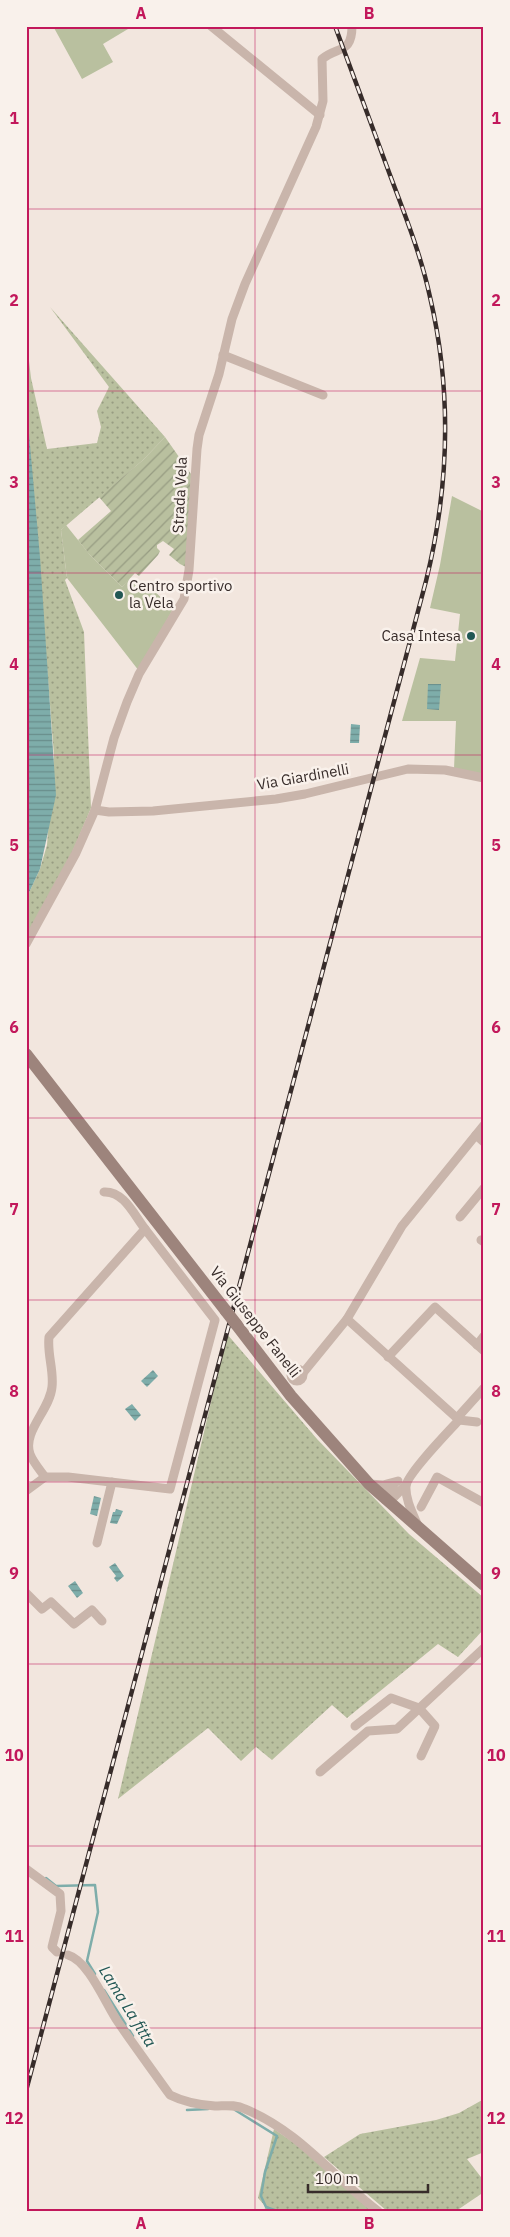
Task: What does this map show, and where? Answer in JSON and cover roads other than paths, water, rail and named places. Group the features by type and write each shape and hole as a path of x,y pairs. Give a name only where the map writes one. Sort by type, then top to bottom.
{"main road":[{"name":"Via Giuseppe Fanelli","path":"26,1054 298,1404 385,1500 484,1585"}],"street":[{"path":"211,26 320,115"},
{"name":"Strada Vela","path":"26,944 76,853 95,810 114,738 139,674 184,599 189,570 197,449 224,355 232,318 245,284 303,159 320,115 324,86 322,60 330,53 343,49 350,43 353,27"},
{"path":"224,355 323,395"},
{"name":"Via Giardinelli","path":"95,810 110,812 153,811 276,799 314,792 408,769 445,770 484,778"},
{"path":"302,1372 347,1319 402,1226 484,1125"},
{"path":"476,1135 484,1142"},
{"path":"460,1217 484,1188"},
{"path":"26,1491 45,1477 68,1477 170,1489 215,1320 120,1196 112,1192 104,1192"},
{"path":"45,1477 30,1455 28,1441 44,1412 52,1387 47,1350 48,1337 145,1229"},
{"path":"388,1356 435,1307 480,1348 484,1336"},
{"path":"347,1319 458,1419 477,1422"},
{"path":"385,1500 394,1497 406,1485 411,1474 484,1388"},
{"path":"385,1500 395,1483 411,1474"},
{"path":"421,1507 437,1477 484,1503"},
{"path":"97,1543 112,1482"},
{"path":"370,1484 395,1483"},
{"path":"406,1485 407,1497 419,1529"},
{"path":"26,1593 42,1609 51,1602 74,1624 92,1610 102,1621"},
{"path":"320,1772 368,1731 398,1729 484,1648"},
{"path":"355,1726 391,1698 419,1708 436,1726 422,1756"},
{"path":"26,1869 60,1894 61,1911 52,1947 57,1952"},
{"path":"68,1956 76,1959 87,1972 118,2022 170,2095 181,2100 243,2108 266,2118 291,2134 378,2211"}],"water":[{"path":"26,400 40,557 56,795 40,869 26,899 28,802 26,744"},
{"path":"428,684 441,684 439,710 427,709"},
{"path":"351,724 360,725 359,743 350,743"},
{"path":"153,1370 158,1376 147,1387 141,1381"},
{"path":"132,1404 141,1415 135,1421 125,1409"},
{"path":"94,1496 101,1498 97,1516 90,1514"},
{"path":"116,1509 123,1511 117,1524 110,1523 113,1512"},
{"path":"115,1563 124,1576 117,1582 114,1578 116,1576 109,1567"},
{"path":"75,1581 83,1593 77,1598 68,1586"}],"waterway":[{"name":"Lama La fitta","path":"46,1878 56,1886 95,1885 98,1912 87,1961 95,1974"},
{"name":"Lama La fitta","path":"104,1990 133,2036"},
{"name":"Lama La fitta","path":"187,2110 208,2109"},
{"name":"Lama La fitta","path":"235,2110 277,2136 265,2172 261,2196 266,2207 277,2211"}],"railway":[{"path":"26,2091 434,546 443,475 445,439 442,368 437,332 430,297 412,235 335,26"}],"place":[{"name":"Centro sportivo la Vela","path":"119,595"},
{"name":"Casa Intesa","path":"471,636"}]}
